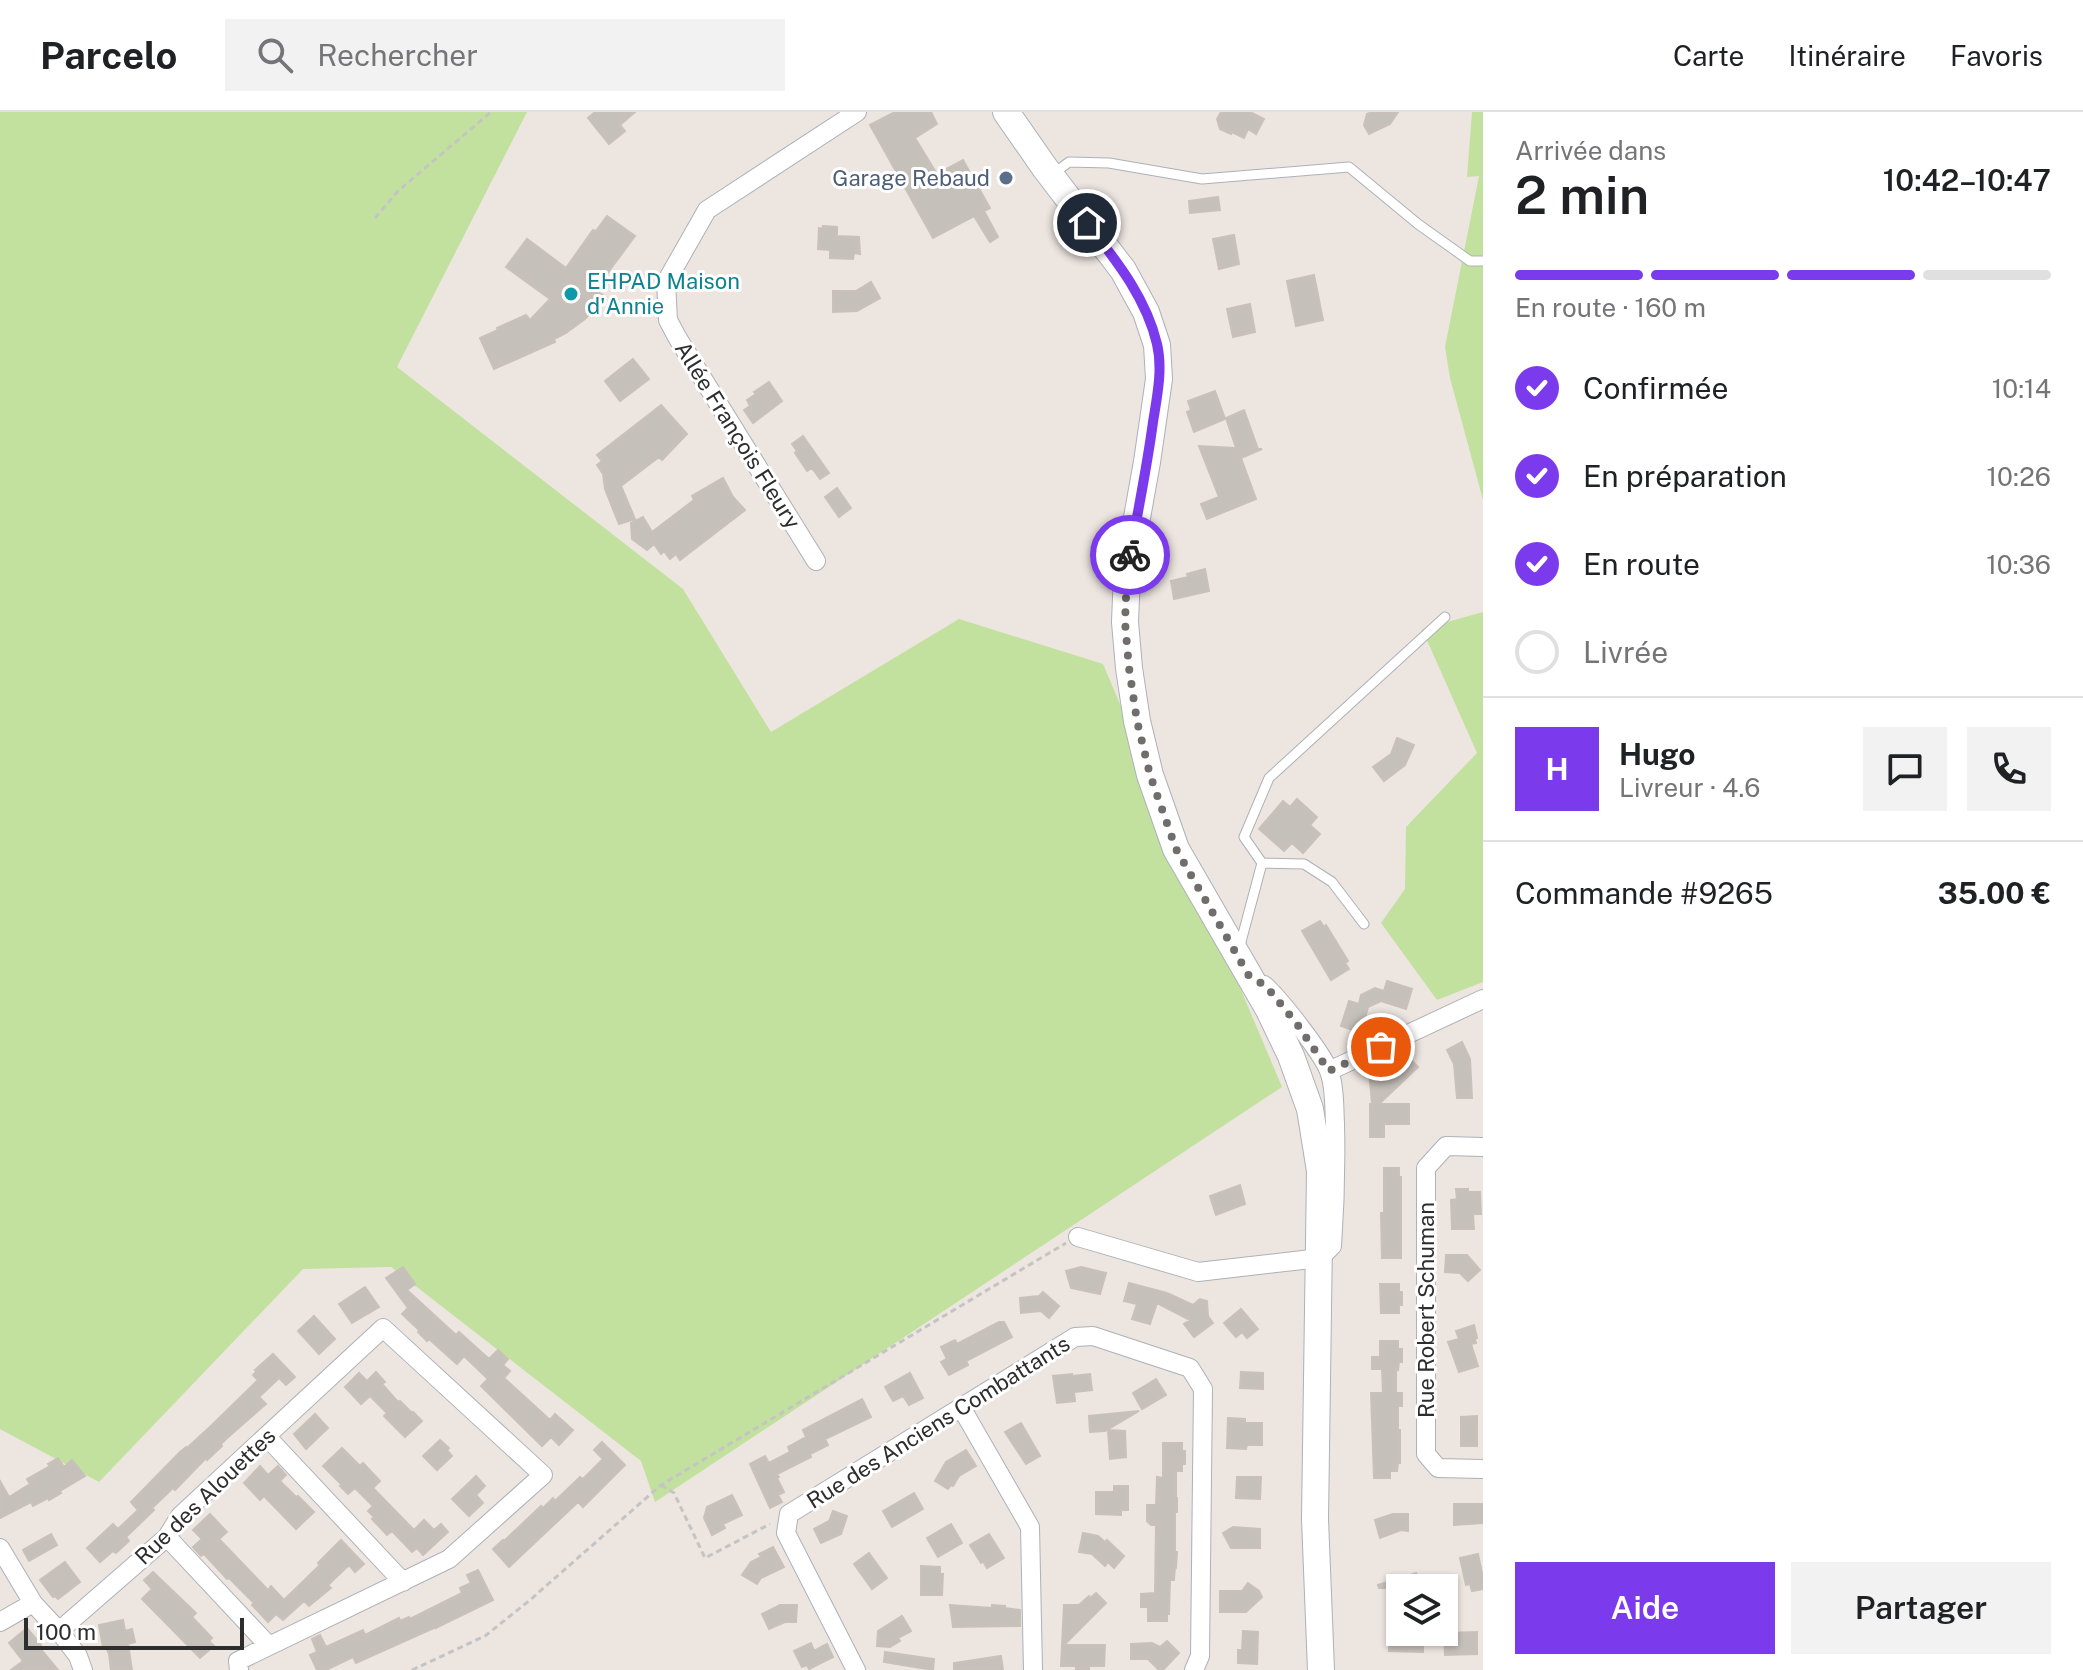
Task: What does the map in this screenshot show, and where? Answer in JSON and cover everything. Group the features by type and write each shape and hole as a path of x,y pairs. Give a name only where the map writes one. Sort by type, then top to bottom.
{"main road":[{"path":"1006,112 1123,270 1146,312 1157,345 1159,379 1127,573 1125,622 1129,668 1150,775 1176,849 1269,1010 1291,1056 1310,1109 1320,1171 1315,1519 1321,1670"}],"street":[{"name":"Allée François Fleury","path":"816,561 677,337 668,320 666,282 707,210 857,112"},
{"path":"1078,1237 1198,1272 1320,1258 1332,1246 1335,1203 1334,1093 1329,1071 1266,986 1243,966"},
{"path":"1329,1071 1483,999"},
{"name":"Rue Robert Schuman","path":"1483,1147 1446,1146 1426,1168 1426,1454 1438,1468 1483,1469"},
{"name":"Rue des Alouettes","path":"59,1631 167,1537 180,1516 383,1328 543,1475 449,1559 403,1582"},
{"name":"Rue des Anciens Combattants","path":"856,1670 786,1533 789,1514 1075,1337 1093,1336 1190,1368 1203,1389 1200,1656 1194,1670"},
{"path":"961,1407 1030,1527 1033,1670"},
{"path":"239,1670 238,1661 403,1582 266,1436"},
{"path":"167,1537 269,1646"},
{"path":"0,1548 33,1603 78,1656 83,1670"},
{"path":"0,1622 33,1603"}],"lane":[{"path":"1051,176 1069,162 1109,163 1202,179 1349,167 1418,224 1470,261 1483,261"},
{"path":"1243,966 1262,863 1244,837 1269,778 1445,617"},
{"path":"1262,863 1304,864 1332,882 1364,924"}],"path":[{"path":"375,218 398,191 491,112"},
{"path":"412,1670 485,1636 661,1485 1078,1237"},
{"path":"661,1485 674,1493 705,1558 789,1514"}],"green space":[{"path":"0,112 527,112 397,367 683,589 771,732 959,619 1103,664 1282,1087 655,1502 641,1461 391,1267 303,1269 99,1482 0,1429"},
{"path":"1472,112 1483,112 1483,500 1450,378 1445,347 1479,176 1467,177"},
{"path":"1483,612 1483,982 1437,1000 1381,923 1405,889 1406,827 1477,753 1422,629"}],"building":[{"path":"595,112 635,112 620,125 625,131 609,144 588,118"},
{"path":"895,112 931,112 937,124 915,138 937,174 963,160 990,208 984,211 998,237 990,242 974,216 933,238 870,125"},
{"path":"1221,112 1250,112 1264,119 1256,134 1248,129 1244,138 1220,129 1217,119"},
{"path":"1398,112 1390,124 1369,134 1364,125 1367,114"},
{"path":"1218,197 1220,210 1190,213 1189,201"},
{"name":"EHPAD Maison d'Annie","path":"607,216 635,236 595,290 606,297 585,319 554,339 555,342 494,369 480,338 526,315 530,320 550,299 506,267 527,239 566,268"},
{"path":"837,227 837,236 859,237 860,254 854,253 853,259 830,258 830,250 818,249 819,228"},
{"path":"1234,235 1239,264 1219,269 1213,239"},
{"path":"1314,275 1323,320 1296,326 1287,281"},
{"path":"871,282 880,298 857,311 833,312 833,291 856,291"},
{"path":"1250,304 1255,332 1233,337 1227,309"},
{"path":"633,359 649,379 620,401 605,381"},
{"path":"769,382 782,401 753,423 744,410 750,406 747,400"},
{"path":"1215,391 1225,419 1194,432 1187,412 1191,410 1188,401"},
{"path":"661,405 687,434 662,460 659,457 621,486 635,519 619,524 605,489 603,474 597,465 602,461 597,455"},
{"path":"1244,410 1258,449 1262,449 1241,458 1256,499 1207,519 1201,504 1219,497 1199,446 1236,448 1226,418"},
{"path":"803,436 829,473 820,479 812,468 807,471 795,453 797,451 792,444"},
{"path":"723,478 733,497 745,510 680,560 676,554 670,559 664,551 661,554 654,544 647,550 632,539 631,523 643,517 652,532 694,500 692,496"},
{"path":"837,488 851,508 839,517 825,497"},
{"path":"1205,569 1209,591 1174,599 1171,581"},
{"path":"1397,738 1414,745 1405,765 1384,781 1373,767 1391,754"},
{"path":"1297,799 1317,817 1310,825 1320,834 1303,853 1292,843 1284,851 1259,829 1283,801 1290,807"},
{"path":"1320,921 1324,927 1326,925 1348,961 1345,963 1349,969 1331,980 1302,931"},
{"path":"1387,981 1412,989 1406,1009 1381,1001 1368,1007 1361,1033 1341,1026 1349,1001 1359,1004 1361,995 1375,988 1384,991"},
{"path":"1462,1042 1470,1059 1472,1098 1457,1098 1454,1064 1447,1050"},
{"path":"1406,1055 1418,1067 1379,1104 1409,1104 1409,1124 1384,1124 1384,1137 1370,1137 1372,1104 1369,1071 1382,1069 1393,1059 1397,1064"},
{"path":"1384,1168 1399,1168 1401,1177 1401,1258 1382,1258"},
{"path":"1240,1185 1245,1204 1216,1215 1210,1196"},
{"path":"1456,1189 1480,1192 1481,1214 1473,1214 1474,1229 1452,1229 1451,1200 1457,1199"},
{"path":"1446,1255 1467,1255 1480,1270 1468,1281 1460,1273 1445,1272"},
{"path":"403,1267 415,1284 407,1290 456,1335 459,1332 489,1359 498,1350 508,1359 503,1365 510,1371 504,1378 550,1420 555,1414 573,1430 559,1445 551,1437 542,1446 481,1386 488,1379 464,1356 457,1364 429,1339 427,1341 402,1314 408,1308 386,1278"},
{"path":"1081,1267 1106,1273 1100,1294 1071,1288 1066,1271"},
{"path":"1129,1283 1167,1293 1193,1305 1200,1299 1207,1301 1208,1316 1213,1323 1194,1337 1184,1324 1190,1320 1157,1303 1150,1324 1132,1319 1137,1304 1124,1301"},
{"path":"1380,1284 1399,1284 1402,1305 1399,1305 1399,1313 1381,1313"},
{"path":"365,1287 379,1307 352,1323 339,1304"},
{"path":"1043,1292 1059,1306 1049,1318 1041,1311 1021,1313 1020,1298 1039,1296"},
{"path":"1241,1309 1258,1329 1247,1338 1242,1332 1236,1337 1224,1323"},
{"path":"314,1316 335,1339 319,1354 298,1331"},
{"path":"1004,1322 1012,1337 966,1361 968,1365 949,1375 941,1362 947,1359 941,1347 955,1340 957,1344"},
{"path":"1474,1325 1477,1338 1476,1343 1471,1344 1478,1366 1459,1372 1448,1342 1459,1339 1456,1331"},
{"path":"1380,1341 1398,1341 1398,1349 1402,1349 1402,1362 1396,1369 1396,1393 1402,1393 1402,1406 1398,1406 1400,1463 1397,1471 1390,1471 1390,1478 1374,1478 1371,1393 1383,1393 1382,1369 1372,1369 1372,1357 1380,1357"},
{"path":"273,1354 295,1377 286,1385 279,1378 259,1397 266,1404 152,1508 154,1510 126,1537 129,1541 100,1562 87,1548 113,1524 118,1529 138,1510 131,1502 258,1380 253,1375 255,1370"},
{"path":"376,1372 398,1402 422,1421 405,1437 370,1396 361,1404 345,1387 359,1373 367,1381"},
{"path":"1241,1372 1263,1373 1263,1389 1240,1388"},
{"path":"910,1373 923,1398 909,1405 903,1396 893,1401 885,1387"},
{"path":"1090,1374 1092,1390 1074,1392 1075,1401 1057,1403 1053,1376"},
{"path":"1156,1379 1166,1395 1142,1409 1133,1393"},
{"path":"862,1399 871,1417 825,1439 828,1445 777,1474 784,1492 778,1495 782,1502 770,1508 750,1464 765,1456 769,1463 790,1452 788,1447 806,1437 803,1430"},
{"path":"1139,1411 1105,1431 1090,1432 1089,1416"},
{"path":"315,1414 328,1428 306,1449 294,1434"},
{"path":"1477,1416 1477,1446 1461,1446 1461,1417"},
{"path":"1228,1418 1245,1419 1245,1423 1262,1423 1262,1445 1247,1445 1246,1449 1227,1448"},
{"path":"1021,1423 1040,1456 1026,1464 1005,1432"},
{"path":"1108,1430 1125,1431 1126,1457 1110,1459"},
{"path":"440,1440 452,1456 437,1470 423,1456"},
{"path":"602,1442 625,1465 583,1507 578,1502 509,1567 493,1549 541,1506 543,1508 553,1498 555,1501 580,1477 583,1479 603,1459 594,1450"},
{"path":"1163,1443 1182,1443 1185,1464 1182,1464 1182,1471 1176,1471 1177,1552 1174,1580 1170,1580 1169,1614 1167,1621 1148,1621 1148,1607 1141,1607 1141,1594 1155,1593 1156,1525 1147,1521 1147,1505 1156,1505 1157,1477 1163,1478"},
{"path":"342,1448 360,1466 363,1463 380,1481 373,1488 414,1530 424,1520 434,1530 441,1524 448,1532 423,1555 417,1548 412,1552 392,1531 387,1535 368,1511 373,1506 355,1488 348,1494 323,1466"},
{"path":"966,1450 976,1466 959,1476 948,1489 935,1481 946,1462"},
{"path":"58,1458 64,1467 72,1460 85,1476 49,1500 33,1506 31,1502 0,1518 0,1481 9,1497 30,1484 27,1479"},
{"path":"260,1466 268,1475 278,1466 286,1475 280,1481 314,1512 296,1529 264,1496 260,1500 244,1483"},
{"path":"476,1476 485,1486 476,1495 483,1503 469,1516 452,1499"},
{"path":"1237,1477 1261,1477 1260,1499 1236,1498"},
{"path":"1114,1486 1128,1486 1128,1510 1121,1510 1121,1515 1096,1514 1096,1492 1114,1492"},
{"path":"914,1493 923,1509 892,1527 883,1511"},
{"path":"732,1495 742,1515 723,1524 725,1528 712,1535 704,1518 707,1507"},
{"path":"1454,1504 1483,1504 1483,1523 1454,1525"},
{"path":"833,1511 847,1516 841,1534 821,1543 814,1529 829,1521"},
{"path":"210,1514 227,1532 219,1539 268,1590 271,1586 284,1600 341,1540 364,1564 355,1572 349,1565 328,1585 331,1588 309,1606 304,1601 283,1620 276,1614 268,1622 229,1578 193,1547 202,1539 193,1530"},
{"path":"1393,1514 1408,1514 1408,1531 1401,1530 1380,1538 1375,1520"},
{"path":"951,1524 962,1543 938,1557 927,1538"},
{"path":"1233,1527 1260,1529 1260,1548 1231,1548 1223,1533"},
{"path":"1083,1533 1098,1536 1105,1542 1107,1540 1124,1556 1114,1568 1108,1562 1105,1566 1092,1554 1079,1552"},
{"path":"51,1534 57,1545 29,1561 23,1550"},
{"path":"989,1534 1004,1558 987,1568 970,1545"},
{"path":"773,1547 784,1567 761,1578 757,1584 742,1575 751,1562 761,1557 759,1554"},
{"path":"869,1553 887,1578 872,1589 854,1564"},
{"path":"1478,1554 1483,1589 1472,1591 1470,1584 1466,1585 1460,1558"},
{"path":"65,1562 80,1582 58,1599 40,1580"},
{"path":"921,1566 940,1567 940,1574 943,1574 942,1595 921,1595"},
{"path":"478,1570 493,1600 356,1663 353,1657 326,1670 317,1670 310,1655 317,1652 312,1639 320,1635 326,1647 363,1630 365,1635 399,1618 400,1621 410,1619 462,1593 460,1588 471,1583 467,1575"},
{"path":"153,1572 196,1613 192,1617 212,1638 209,1641 214,1646 200,1658 142,1599 152,1589 144,1580"},
{"path":"1248,1583 1262,1597 1246,1612 1220,1612 1220,1591 1242,1591"},
{"path":"1096,1593 1106,1603 1064,1645 1105,1645 1104,1666 1076,1669 1076,1666 1061,1666 1064,1605 1079,1605"},
{"path":"780,1605 797,1605 796,1622 785,1622 769,1629 762,1614"},
{"path":"950,1605 992,1608 992,1605 1020,1610 1020,1626 953,1627"},
{"path":"902,1616 911,1631 890,1647 877,1646 878,1631"},
{"path":"123,1620 125,1631 132,1629 135,1642 128,1644 132,1670 111,1670 99,1625"},
{"path":"27,1628 58,1670 11,1670 23,1661 9,1643"},
{"path":"1243,1631 1258,1632 1257,1664 1238,1663"},
{"path":"1477,1632 1477,1654 1445,1655 1445,1646 1458,1646 1458,1633"},
{"path":"1167,1641 1179,1653 1163,1670 1148,1659 1131,1659 1131,1644 1152,1643 1160,1647"},
{"path":"811,1643 814,1651 827,1644 833,1657 809,1669 807,1665 802,1667 794,1651"},
{"path":"1389,1646 1423,1646 1423,1652 1389,1651"},
{"path":"885,1652 934,1659 933,1670 884,1662"},
{"path":"1001,1656 1003,1670 954,1670 954,1663"}],"way so far":[{"path":"1130,555 1125,622 1137,721 1150,775 1176,849 1249,976 1266,986 1329,1071 1381,1047"}],"place":[{"name":"Garage Rebaud","path":"1006,178"},
{"name":"EHPAD Maison d'Annie","path":"571,294"}],"route":[{"path":"1087,223 1123,270 1146,312 1157,345 1159,379 1130,555"}]}
